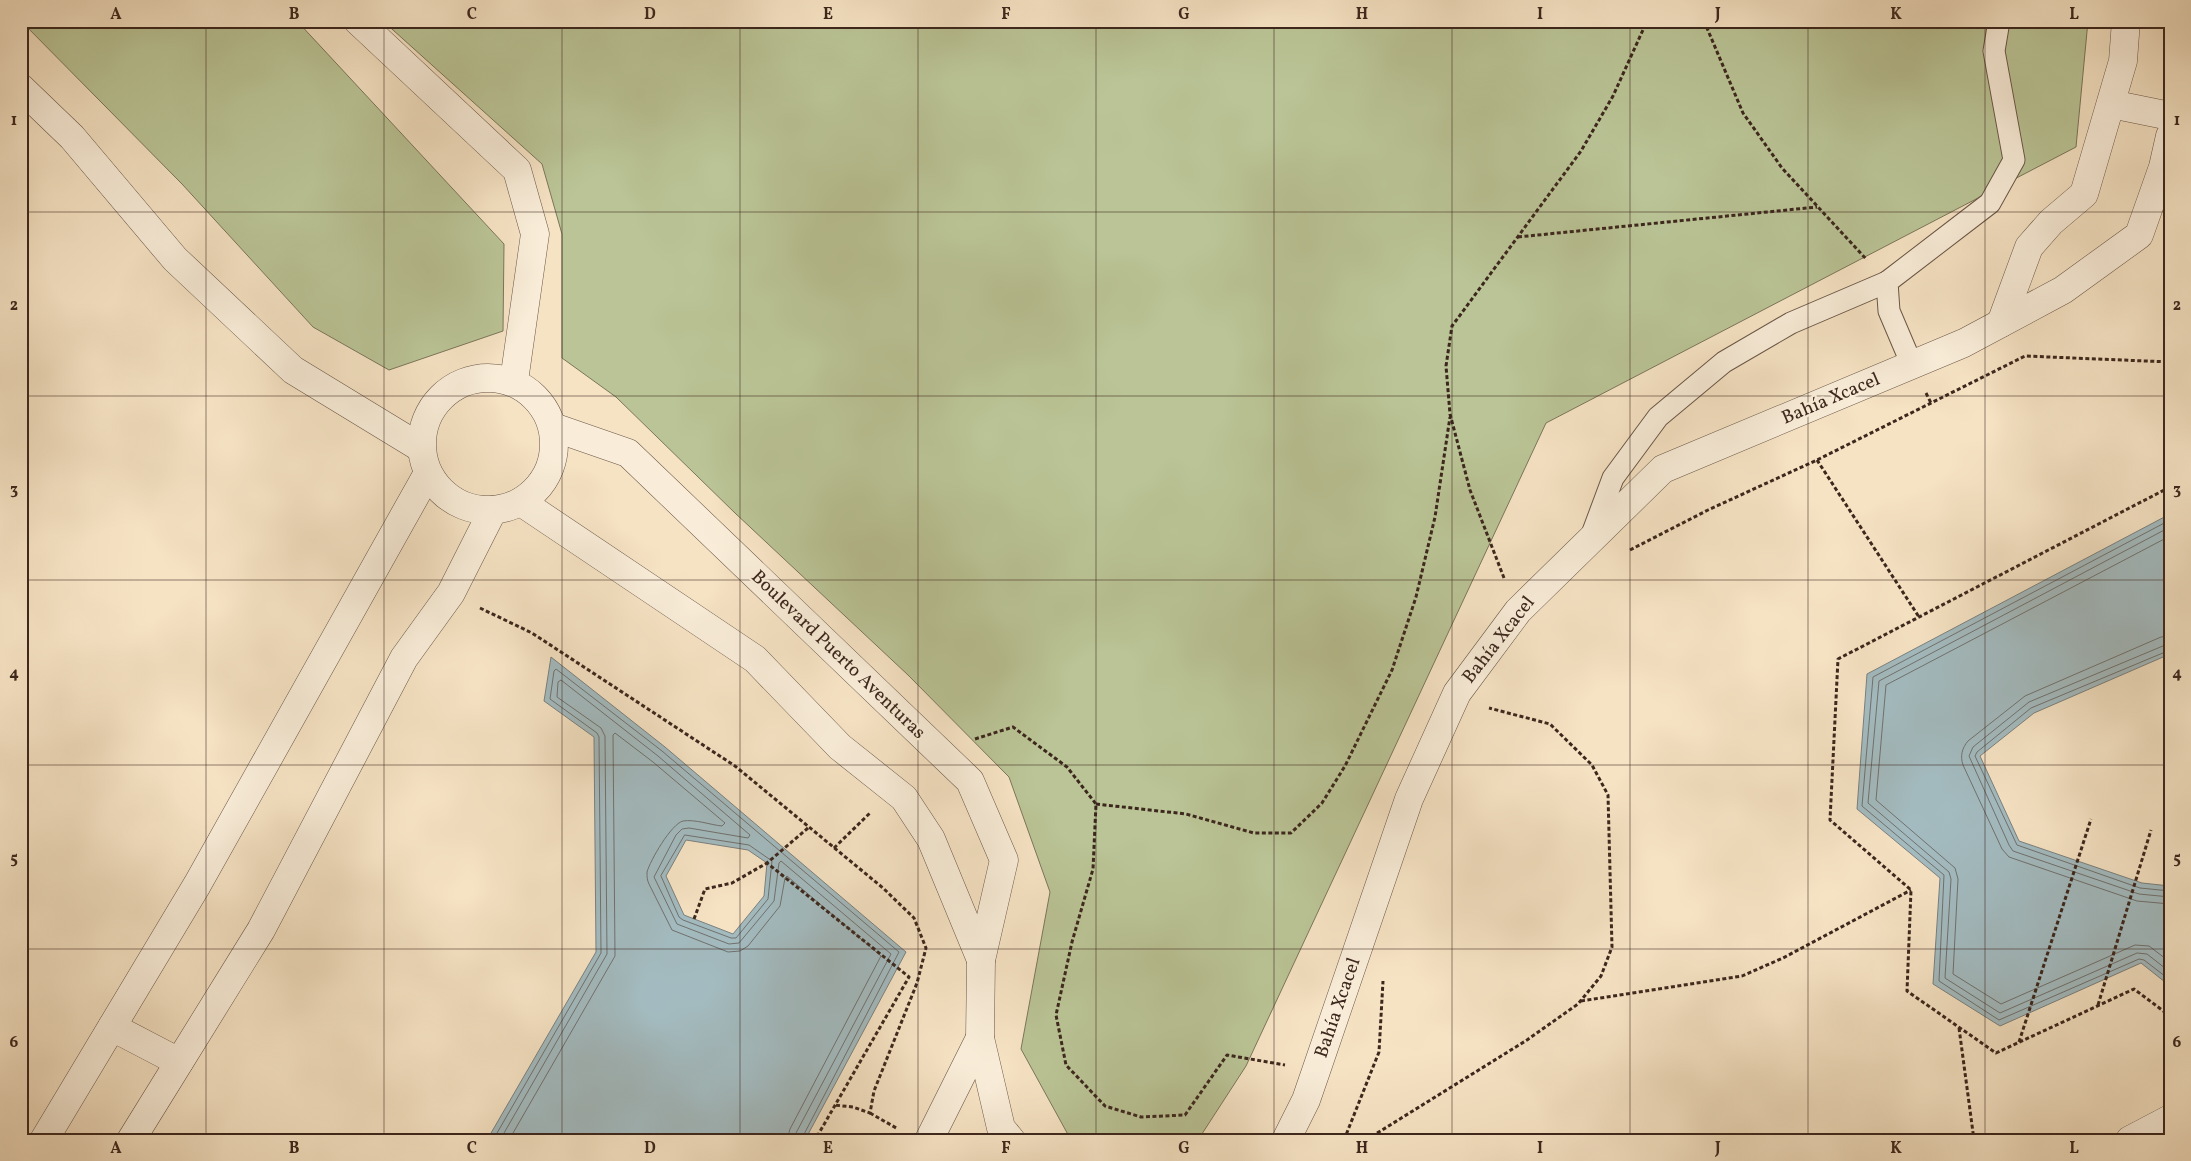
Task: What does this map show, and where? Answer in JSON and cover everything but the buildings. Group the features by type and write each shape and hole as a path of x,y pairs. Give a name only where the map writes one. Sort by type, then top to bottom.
{"street":[{"path":"358,21 517,170 535,234 514,381"},
{"path":"2001,323 2029,248 2051,222 2084,194 2123,61 2126,21"},
{"path":"21,88 72,137 175,259 293,370 425,461"},
{"path":"2110,104 2170,116"},
{"name":"Bahía Xcacel","path":"1286,1140 1306,1100 1408,799 1457,693 1518,611 1663,469 1964,344 2063,290 2139,234 2163,167 2170,136"},
{"path":"492,377 514,381 532,392 545,408 553,426 555,449 550,470 538,488 521,502 507,508 492,510 473,508 455,502 439,490 425,461 424,426 433,406 449,390 469,380 492,377"},
{"name":"Boulevard Puerto Aventuras","path":"553,426 628,453 970,781 1004,860 980,960"},
{"path":"44,1140 197,885 425,461"},
{"path":"521,502 755,659 840,747 904,798 931,839 980,960 980,1038 1002,1136"},
{"path":"131,1140 261,930 404,658 450,593 492,510"},
{"path":"112,1026 179,1062"},
{"path":"929,1140 980,1038"},
{"path":"2130,1140 2170,1119"}],"lane":[{"path":"1589,541 1613,478 1658,417 1724,362 1791,323 1887,282 1990,203 2014,160 1994,51 1999,21"},
{"path":"1887,282 1889,310 1912,365"}],"path":[{"path":"1518,611 1470,490 1450,414 1446,366 1452,326 1581,151 1613,96 1647,21"},
{"path":"1704,21 1743,113 1782,168 1887,282"},
{"path":"1517,238 1817,207"},
{"path":"1629,550 1708,510 1817,460 2025,356 2170,362"},
{"path":"1096,804 1186,814 1254,833 1291,832 1322,803 1345,766 1392,670 1416,597 1435,517 1450,414"},
{"path":"1817,460 1919,618"},
{"path":"1911,890 1830,820 1838,659 2169,487 2170,480"},
{"path":"450,593 540,638 735,766 883,888 914,918 926,948 917,982 874,1091 870,1113"},
{"path":"1485,716 1494,700"},
{"path":"1366,1140 1527,1040 1580,1001 1601,976 1612,947 1608,795 1592,765 1550,724 1490,708"},
{"path":"949,761 963,744 1013,727 1067,767 1096,804 1093,869 1072,942 1056,1015 1066,1065 1106,1106 1141,1117 1185,1115 1227,1055 1316,1071"},
{"path":"834,848 870,812 904,798"},
{"path":"2019,1042 2091,819"},
{"path":"694,919 705,889 732,883 768,863 808,828"},
{"path":"2098,1005 2151,830"},
{"path":"768,863 909,977 815,1140"},
{"path":"1580,1001 1742,976 1783,958 1911,890"},
{"path":"1911,890 1907,991 1996,1053 2134,989 2170,1016"},
{"path":"1344,1140 1379,1052 1384,974"},
{"path":"1959,1027 1974,1140"},
{"path":"834,1105 853,1107 870,1113 902,1131"}],"green space":[{"path":"21,21 297,21 504,244 503,331 389,370 313,327 182,184"},
{"path":"383,21 2088,21 2076,147 1546,423 1246,1066 1198,1140 1071,1140 1021,1049 1050,892 1009,777 908,675 735,513 616,397 562,358 562,234 542,164"}],"water":[{"path":"2170,514 2170,654 2034,713 1980,756 2019,841 2142,883 2170,886 2170,986 2141,963 2000,1026 1933,984 1940,878 1857,809 1867,674"},
{"path":"551,657 665,747 906,952 805,1140 487,1140 596,952 594,737 544,701","holes":["686,840 748,850 767,863 764,896 733,934 684,915 666,876"]}]}
